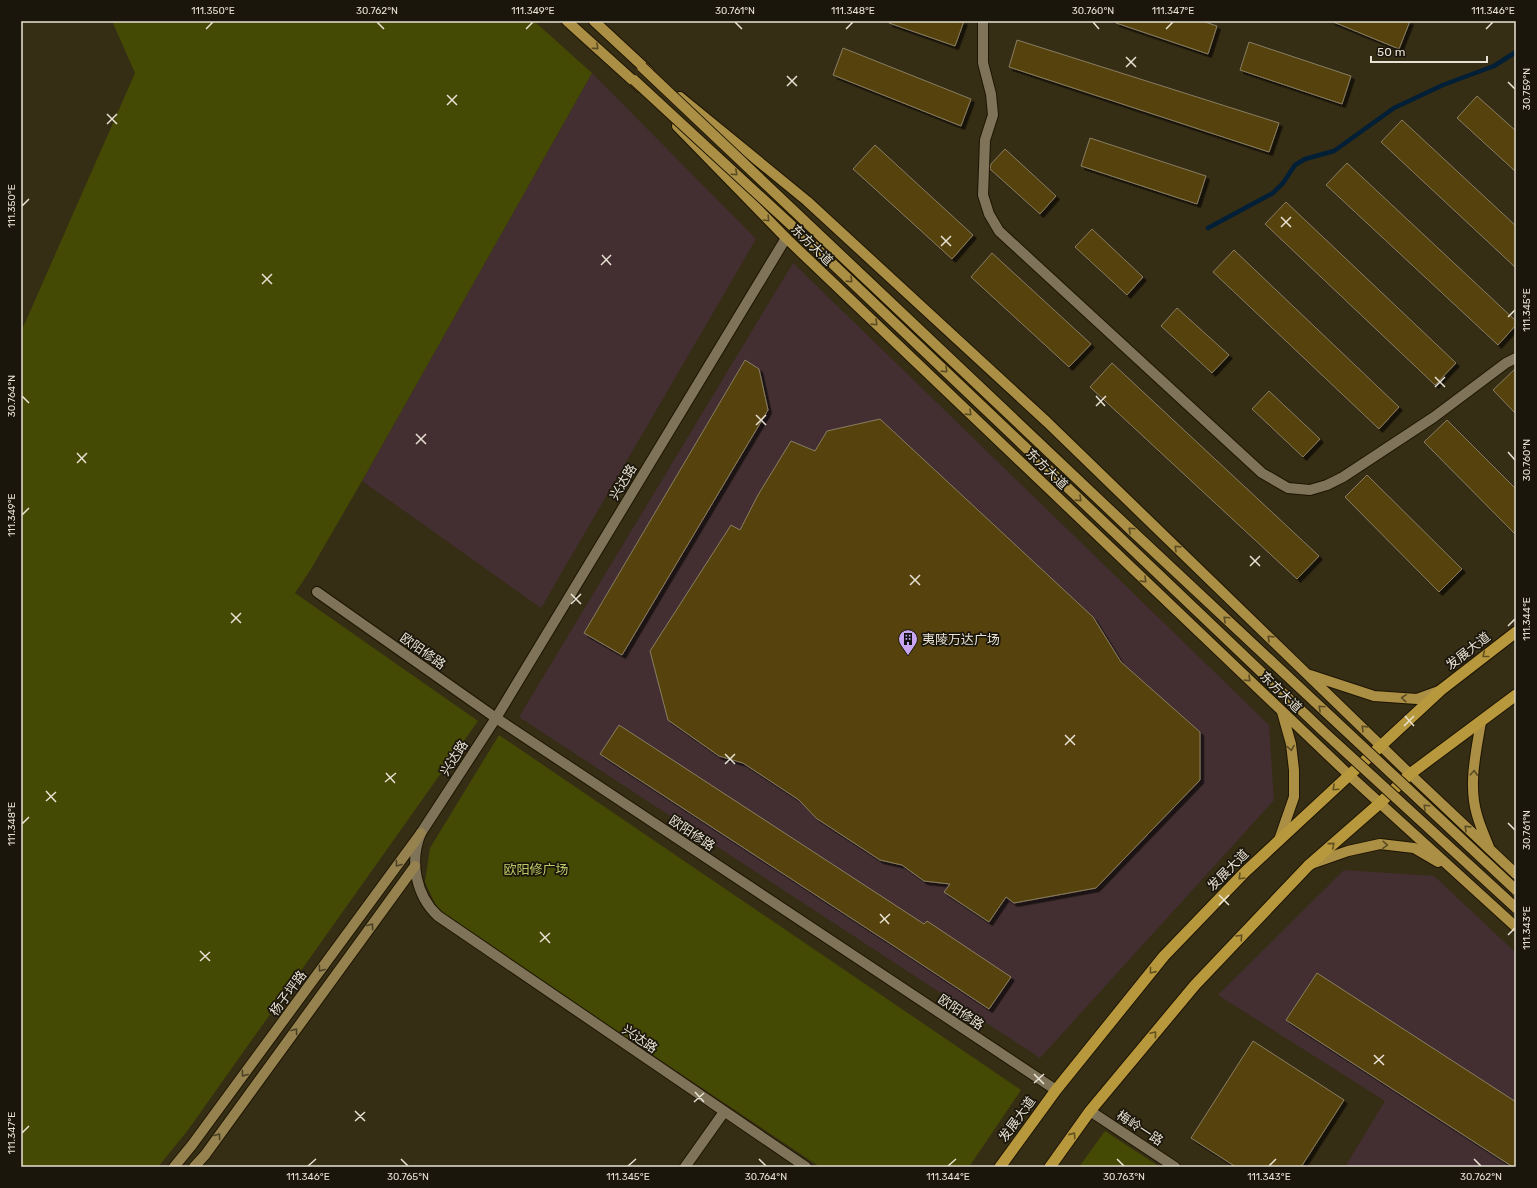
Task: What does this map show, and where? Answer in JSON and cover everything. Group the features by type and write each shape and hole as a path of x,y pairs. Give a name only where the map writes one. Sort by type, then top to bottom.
{"highway":[{"name":"发展大道","path":"1000,1167 1056,1090 1164,956 1245,872 1380,745 1441,690 1516,632"},
{"path":"1050,1167 1090,1111 1195,985 1308,866 1380,803 1410,774 1516,695"}],"main road":[{"name":"东方大道","path":"567,21 634,80 786,238 1349,775 1516,927"},
{"path":"594,21 1142,540 1516,890"},
{"path":"642,67 807,201 1047,422 1410,774 1516,874"},
{"path":"634,80 815,247 1324,732 1516,908"},
{"path":"1308,674 1374,696 1417,699 1441,690"},
{"path":"1279,840 1294,797 1294,770 1291,744 1281,710"},
{"path":"1481,722 1474,765 1473,789 1476,815 1491,851"},
{"name":"杨子坪路","path":"174,1167 197,1139 421,833"},
{"path":"1308,866 1348,851 1380,844 1414,848 1454,871"},
{"path":"194,1167 415,866"}],"street":[{"path":"983,21 983,63 993,115 985,140 983,195 989,214 999,231 1262,473 1288,488 1310,490 1327,485 1349,474 1434,417 1506,363 1516,358"},
{"name":"兴达路","path":"786,238 496,718 421,833 417,843 415,866 417,880 423,898 438,916 806,1167"},
{"name":"欧阳修路","path":"317,592 496,718 1056,1090"},
{"name":"梅岭一路","path":"1090,1111 1175,1167"},
{"path":"686,1167 724,1112"}],"shaded area":[{"path":"592,73 756,239 541,608 362,481"},
{"name":"夷陵万达广场","path":"793,263 1269,725 1274,800 1040,1058 519,717"},
{"path":"1344,870 1434,876 1516,953 1516,1167 1345,1167 1385,1101 1218,995"}],"green space":[{"path":"112,21 534,21 592,73 362,481 311,569 295,593 478,721 188,1130 158,1167 21,1167 21,332 135,73"},
{"name":"欧阳修广场","path":"499,735 1021,1090 969,1167 820,1167 439,912 425,882 430,848"},
{"path":"1105,1131 1160,1167 1079,1167"}],"building":[{"path":"889,21 964,21 955,46 889,23"},
{"path":"1117,21 1202,21 1217,26 1208,54 1116,23"},
{"path":"1331,21 1410,21 1399,49"},
{"path":"1017,40 1279,123 1269,152 1009,67"},
{"path":"1249,42 1351,76 1342,104 1240,70"},
{"path":"843,48 971,99 961,126 833,75"},
{"path":"1477,96 1516,131 1516,172 1457,118"},
{"path":"1402,120 1516,226 1516,268 1381,142"},
{"path":"1090,138 1206,176 1197,204 1081,166"},
{"path":"875,145 973,235 952,259 853,169"},
{"path":"1005,149 1056,196 1040,214 990,169 991,164"},
{"path":"1347,163 1516,321 1516,325 1498,345 1326,185"},
{"path":"1286,202 1456,363 1435,385 1265,224"},
{"path":"1092,229 1143,277 1127,295 1075,247"},
{"path":"1234,250 1399,407 1379,429 1213,272"},
{"path":"992,253 1091,344 1069,367 971,277"},
{"path":"1177,308 1229,355 1212,373 1161,326"},
{"path":"745,360 759,369 768,410 622,655 584,633"},
{"path":"1112,363 1319,556 1297,579 1090,387"},
{"path":"1516,368 1516,414 1493,390"},
{"path":"1269,391 1320,439 1303,457 1252,409"},
{"name":"夷陵万达广场","path":"880,419 1093,617 1121,662 1200,732 1200,780 1096,888 1014,903 1006,897 989,922 944,892 950,884 924,881 902,865 880,860 816,818 799,800 743,763 719,756 668,720 650,651 731,525 740,530 758,495 791,441 815,451 827,431"},
{"path":"1447,420 1516,489 1516,535 1424,442"},
{"path":"1367,475 1462,569 1439,592 1345,497"},
{"path":"619,725 924,924 927,921 1011,977 989,1009 600,754"},
{"path":"1317,973 1516,1102 1516,1167 1513,1167 1286,1020"},
{"path":"1253,1041 1344,1100 1301,1167 1236,1167 1191,1138"}],"waterway":[{"path":"1208,228 1273,193 1283,183 1295,165 1305,159 1334,151 1394,108 1443,85 1494,66 1516,52"}],"place":[{"name":"夷陵万达广场","path":"908,656"}]}
